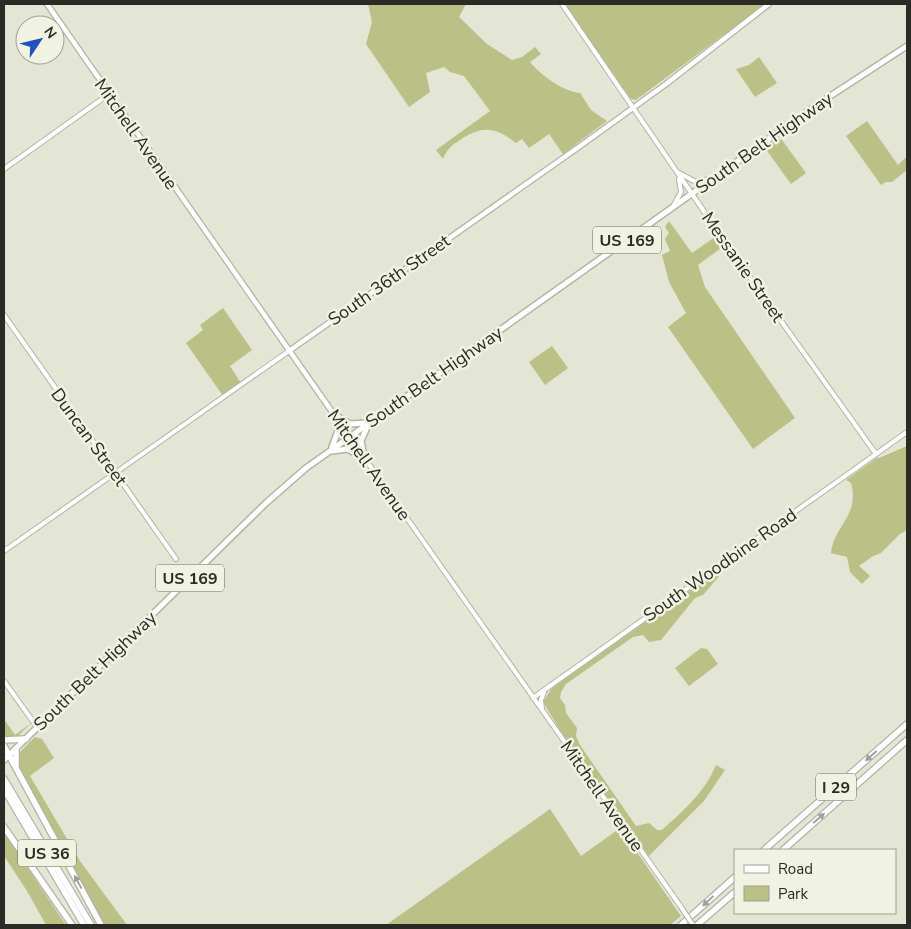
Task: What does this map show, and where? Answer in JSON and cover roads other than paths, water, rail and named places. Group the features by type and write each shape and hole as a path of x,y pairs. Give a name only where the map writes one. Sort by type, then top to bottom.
{"highway":[{"name":"I 29","path":"765,849 907,724"},
{"path":"4,740 26,739"},
{"name":"I 29","path":"783,849 907,740"},
{"path":"4,746 101,925"},
{"path":"16,749 16,767"},
{"name":"US 36","path":"4,779 91,925"},
{"name":"US 36","path":"4,789 84,925"},
{"path":"4,827 72,925"},
{"path":"681,925 734,878"},
{"path":"698,925 734,893"}],"main road":[{"name":"Mitchell Avenue","path":"47,4 349,436"},
{"name":"South 36th Street","path":"289,351 633,108 770,4"},
{"name":"South Belt Highway","path":"4,760 266,503 329,451 818,104 907,46"},
{"path":"334,416 350,424 370,422"},
{"path":"329,451 337,437 334,416"},
{"path":"365,460 361,441 370,422"},
{"path":"329,451 348,449 365,460"}],"street":[{"name":"Messanie Street","path":"562,4 675,170 876,454"},
{"path":"4,170 109,94"},
{"path":"675,170 687,179 696,182 714,178"},
{"path":"671,209 682,192 681,182 675,170"},
{"name":"Duncan Street","path":"4,315 176,559"},
{"name":"South 36th Street","path":"4,550 289,351"},
{"name":"South Woodbine Road","path":"533,698 907,432"},
{"name":"Mitchell Avenue","path":"349,436 693,925"},
{"path":"4,681 37,728"},
{"path":"543,712 541,700 544,690"}]}
